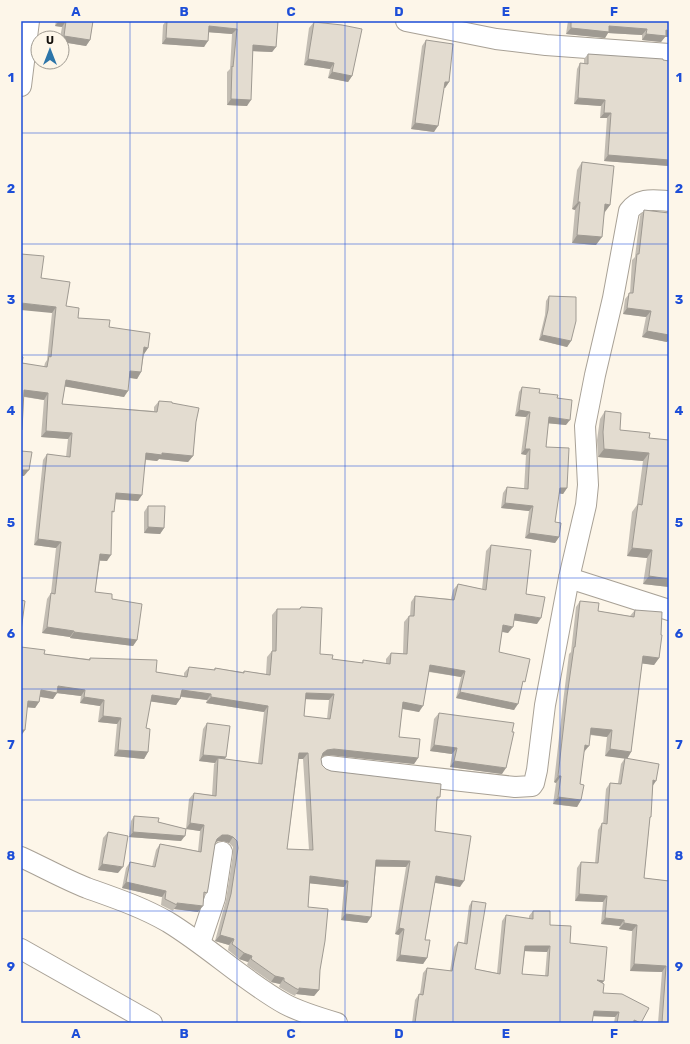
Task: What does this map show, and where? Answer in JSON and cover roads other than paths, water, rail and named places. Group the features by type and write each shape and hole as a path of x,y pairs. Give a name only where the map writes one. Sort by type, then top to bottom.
{"street":[{"path":"21,86 29,21"},
{"path":"406,21 459,32 539,44 669,54"},
{"path":"328,766 515,787 532,786 534,783 545,704 569,578 586,505 587,471 585,426 613,298 629,210 634,204 640,202 650,200 669,201"},
{"path":"569,578 669,610"},
{"path":"200,943 214,898 222,852"},
{"path":"21,857 86,887 123,900 150,912 200,943 238,972 286,1004 337,1023"},
{"path":"21,949 152,1023"}]}
